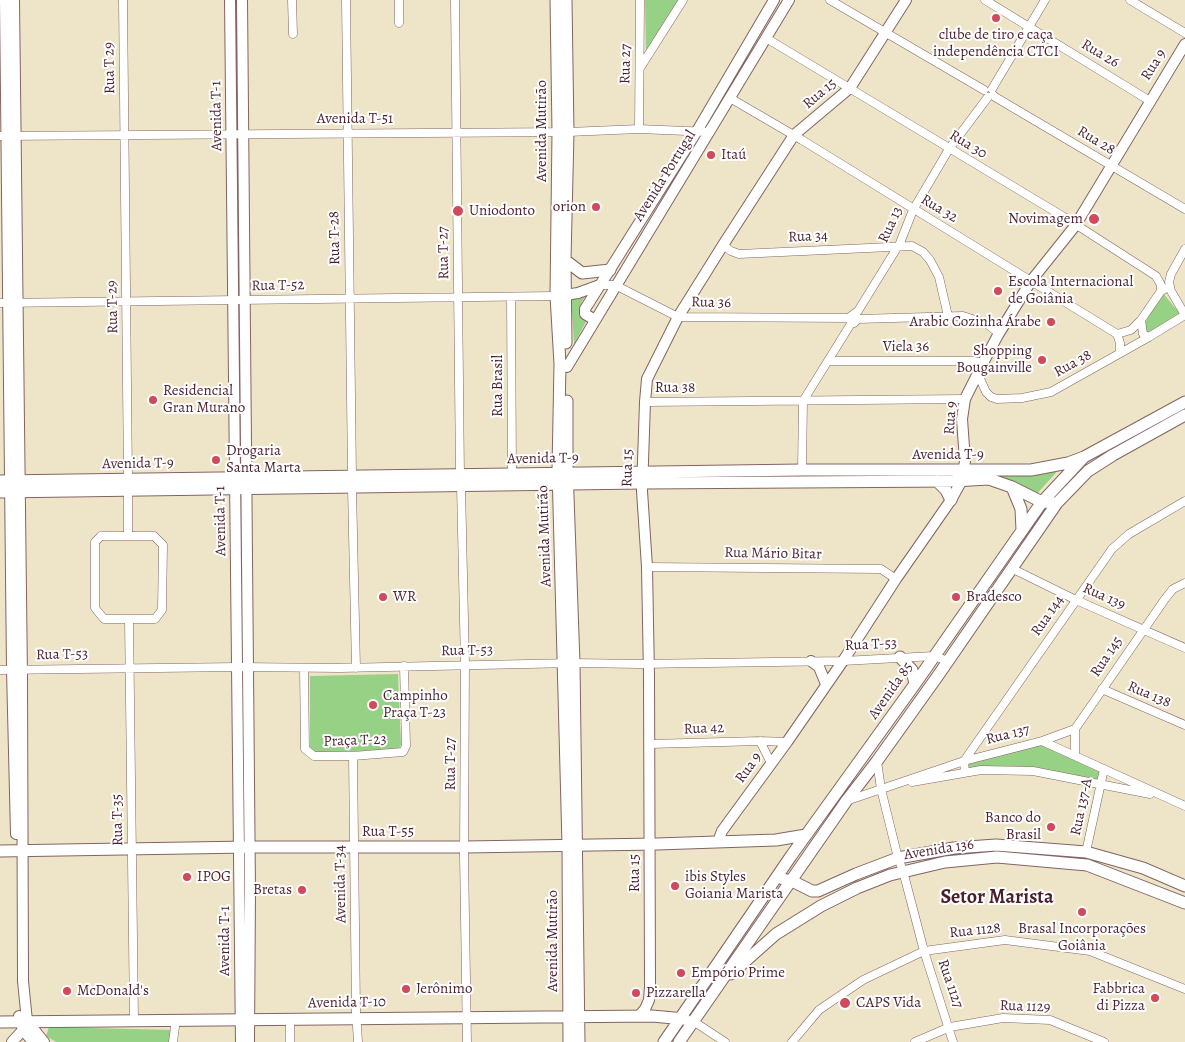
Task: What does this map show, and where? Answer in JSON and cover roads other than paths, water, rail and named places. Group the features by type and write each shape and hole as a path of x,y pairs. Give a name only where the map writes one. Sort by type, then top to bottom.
{"main road":[{"path":"5,0 8,136 10,486 17,670 20,850 18,1006 23,1024 39,1041"},
{"path":"8,136 14,0"},
{"name":"Avenida T-1","path":"230,0 232,134 239,300 246,1019 249,1042"},
{"name":"Avenida T-1","path":"239,300 243,134 242,0"},
{"name":"Avenida Mutirão","path":"556,0 563,132 565,260 561,296 567,367 563,480"},
{"name":"Avenida Mutirão","path":"566,0 560,364 569,663 574,1017 579,1042"},
{"name":"Avenida Portugal","path":"595,320 585,314 585,309 697,132 774,0"},
{"name":"Avenida Portugal","path":"567,367 789,0"},
{"name":"Rua 15","path":"639,1016 649,1000 650,987 650,744 647,566 643,478 647,379 678,317 794,135 850,88 906,0"},
{"name":"Rua 9","path":"718,842 722,831 787,742 951,500 964,475 962,420 965,399 998,335 1031,281 1075,226 1185,44"},
{"path":"565,260 582,273 610,270"},
{"name":"Rua 36","path":"561,296 592,289 600,285"},
{"name":"Avenida 85","path":"665,1040 791,856 915,684 1042,502 1084,457 1185,402"},
{"name":"Avenida 85","path":"679,1042 798,869 847,800 878,761 1058,503 1088,472 1113,455 1185,416"},
{"name":"Avenida T-9","path":"10,486 241,483 352,475 460,480 643,478 802,470 964,475 1031,470 1068,463 1084,457"},
{"name":"Avenida T-9","path":"241,483 352,488 512,474 563,480"},
{"name":"Avenida T-9","path":"643,478 937,481 964,475 989,479 1012,487 1042,502 1058,503"},
{"path":"937,481 946,490 951,500"},
{"path":"1012,487 1021,509 1022,530"},
{"path":"900,657 912,670 915,684"},
{"path":"810,661 819,667 826,684"},
{"name":"Rua T-55","path":"0,851 132,848 465,847 650,844 776,840 806,835"},
{"path":"776,840 791,856 808,890"},
{"name":"Avenida 136","path":"808,890 822,890 856,874 898,858 954,848 996,845 1086,852 1143,868 1185,886"},
{"name":"Avenida 136","path":"723,979 738,969 776,934 820,906 857,888 903,871 945,862 997,857 1087,865 1185,904"},
{"path":"776,878 790,881 808,890"},
{"name":"Avenida T-10","path":"0,1022 23,1024 45,1021 246,1019 356,1015 652,1016 693,1021"},
{"path":"652,1016 665,1025 667,1032 665,1040"},
{"name":"Avenida Mutirão","path":"569,1042 574,1017"},
{"name":"Avenida T-1","path":"241,1042 246,1019"},
{"path":"39,1041 45,1021"},
{"path":"12,1042 23,1024"}],"street":[{"name":"Rua T 29","path":"123,0 124,135"},
{"path":"292,0 292,34"},
{"name":"Rua T-28","path":"346,0 352,475"},
{"path":"399,0 399,23"},
{"name":"Rua T-27","path":"455,0 460,480 465,665 467,1042"},
{"name":"Rua 27","path":"639,129 640,0"},
{"path":"639,69 683,0"},
{"name":"Rua 28","path":"830,0 989,92 1185,210"},
{"name":"Rua 26","path":"985,0 1150,100"},
{"name":"Rua 13","path":"803,401 900,245 913,210 948,149 989,92 1045,0"},
{"path":"1130,0 1185,33"},
{"name":"Rua 30","path":"766,38 1156,276"},
{"name":"Rua 32","path":"730,98 794,135 1117,334"},
{"name":"Avenida T-51","path":"8,136 563,132 639,129 710,132"},
{"name":"Rua T-29","path":"124,135 128,535"},
{"name":"Rua 34","path":"723,245 739,254 900,245"},
{"path":"900,245 912,246 923,252 930,260 939,277 948,316"},
{"path":"1185,249 1171,274 1169,282 1171,291 1185,315"},
{"path":"1161,292 1161,285 1156,276 1171,274"},
{"name":"Rua 36","path":"600,285 616,285 678,317 853,319 963,316 978,320 992,327 998,335"},
{"path":"1120,354 1120,343 1117,334 1131,330 1141,320 1161,292 1166,289 1171,291"},
{"name":"Rua T-52","path":"9,303 561,296"},
{"name":"Rua Brasil","path":"511,297 512,474"},
{"name":"Rua 38","path":"978,374 982,386 991,397 998,399 1022,398 1051,392 1150,337 1185,315"},
{"path":"1141,320 1143,334 1150,337"},
{"name":"Viela 36","path":"828,361 974,361 984,363"},
{"path":"810,390 815,396 825,401"},
{"name":"Rua 38","path":"645,402 965,399"},
{"path":"802,470 803,401"},
{"path":"352,488 356,668"},
{"name":"Rua 144","path":"964,761 1112,548 1130,534 1185,501"},
{"path":"101,536 154,536 163,545 162,610 154,619 129,619 104,619 95,608 95,542 101,536"},
{"name":"Rua Mário Bitar","path":"647,566 881,570 896,579"},
{"name":"Rua 139","path":"1012,569 1076,600 1185,648"},
{"name":"Rua 145","path":"1075,729 1173,588 1185,583"},
{"name":"Rua T-35","path":"129,619 128,668 134,1020"},
{"path":"934,656 948,662"},
{"name":"Rua T-53","path":"0,670 243,667 356,668 569,663 648,664 843,661 934,656"},
{"name":"Praça T-23","path":"304,668 305,749 314,756 353,756 403,752 406,746 404,666"},
{"name":"Rua 138","path":"1102,689 1185,725"},
{"path":"1042,741 1075,729 1075,756"},
{"path":"760,741 771,763"},
{"name":"Rua 137","path":"847,800 964,761 1042,741 1185,806"},
{"name":"Rua 42","path":"650,744 787,742"},
{"name":"Avenida T-34","path":"353,756 356,1015 358,1042"},
{"name":"Rua 1127","path":"878,761 881,789 898,858 924,950 954,1042"},
{"path":"964,761 965,772"},
{"name":"Rua 137-A","path":"1086,852 1104,769"},
{"name":"Rua 137","path":"881,789 981,770 1033,771 1164,797"},
{"name":"Rua 1128","path":"792,1042 819,1010 863,980 924,950 1005,940 1090,951 1185,989"},
{"path":"290,1018 290,1042"},
{"name":"Rua 1129","path":"915,1042 950,1027 1003,1018 1050,1020 1104,1042"},
{"path":"173,1042 176,1019"},
{"path":"693,1021 724,1042"}],"place":[{"name":"clube de tiro e caça independência CTCI","path":"996,18"},
{"name":"Itaú","path":"711,155"},
{"name":"orion","path":"596,207"},
{"name":"Uniodonto","path":"458,211"},
{"name":"Novimagem","path":"1094,219"},
{"name":"Escola Internacional de Goiânia","path":"998,291"},
{"name":"Arabic Cozinha Árabe","path":"1051,322"},
{"name":"Shopping Bougainville","path":"1042,360"},
{"name":"Residencial Gran Murano","path":"153,400"},
{"name":"Drogaria Santa Marta","path":"216,460"},
{"name":"WR","path":"383,597"},
{"name":"Bradesco","path":"956,597"},
{"name":"Campinho Praça T-23","path":"373,705"},
{"name":"Banco do Brasil","path":"1051,827"},
{"name":"IPOG","path":"187,877"},
{"name":"ibis Styles Goiania Marista","path":"675,886"},
{"name":"Bretas","path":"302,890"},
{"name":"Brasal Incorporações Goiânia","path":"1082,912"},
{"name":"Empório Prime","path":"681,973"},
{"name":"Jerônimo","path":"406,989"},
{"name":"McDonald's","path":"67,991"},
{"name":"Pizzarella","path":"636,993"},
{"name":"Fabbrica di Pizza","path":"1155,998"},
{"name":"CAPS Vida","path":"845,1003"}],"district":[{"name":"Setor Marista","path":"997,898"}]}
